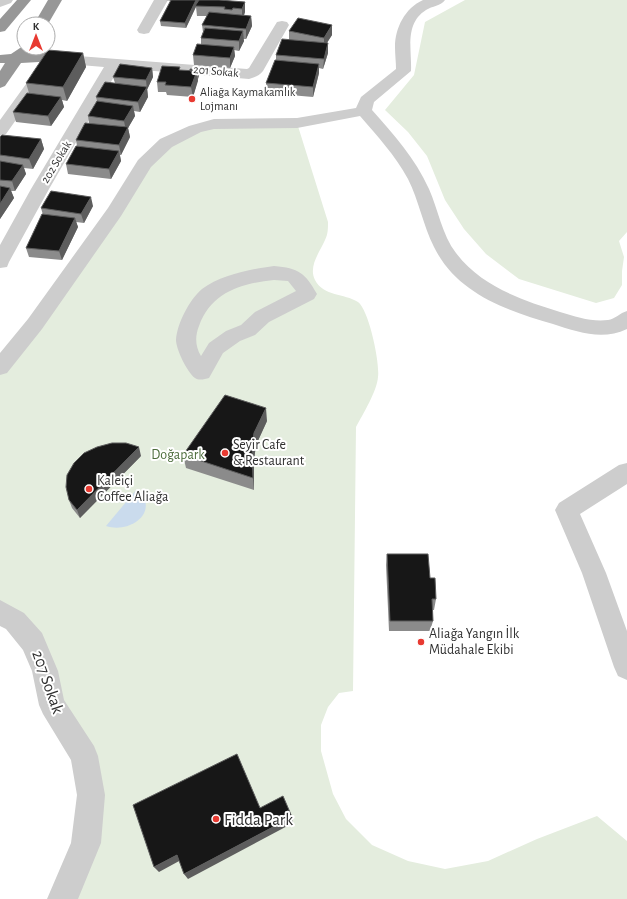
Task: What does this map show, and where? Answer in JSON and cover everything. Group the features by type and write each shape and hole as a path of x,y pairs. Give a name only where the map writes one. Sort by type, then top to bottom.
{"highway":[{"path":"0,28 24,0"},
{"path":"46,16 55,0"},
{"path":"0,59 16,43"},
{"path":"0,83 16,43"},
{"path":"47,56 52,58"}],"street":[{"path":"0,3 6,0"},
{"path":"144,30 161,0"},
{"path":"364,111 367,100 403,71 404,61 402,48 404,34 409,19 418,8 438,0"},
{"name":"201 Sokak","path":"52,58 249,74 255,71 282,25"},
{"path":"0,131 52,58"},
{"name":"202 Sokak","path":"0,262 40,189 114,63"},
{"path":"364,111 387,136 417,181 444,248 453,263 470,278 492,292 519,306 576,324 605,328 616,326 627,318"},
{"path":"0,367 35,324 80,262 115,212 144,164 166,143 195,128 214,124 296,123 364,111"},
{"path":"265,274 284,274 294,276 299,280 307,294 262,317 248,330 233,336 216,348 202,372 192,358 186,340 189,325 197,309 209,294 226,286 265,274"},
{"path":"627,472 567,510 594,573 627,667"},
{"name":"207 Sokak","path":"0,612 15,621 34,642 45,671 52,705 84,756 91,795 86,843 72,879 62,899"}],"green space":[{"path":"465,0 627,0 627,232 619,241 624,257 622,285 614,298 596,303 519,279 486,254 464,229 445,200 427,156 408,132 385,110 414,75 425,22"},
{"name":"Doğapark","path":"297,123 328,222 327,236 314,264 313,275 315,280 324,289 329,292 353,299 362,307 373,337 378,370 375,389 356,427 353,691 339,693 328,707 321,725 321,751 333,794 346,819 372,845 408,861 445,869 488,861 537,839 597,816 627,841 627,899 62,899 91,795 45,671 0,612 0,367 144,164 195,129"}],"water":[{"path":"137,489 144,497 146,505 140,519 125,527 115,528 106,526"}],"building":[{"path":"171,0 196,0 185,23 160,21"},
{"path":"199,0 245,2 242,9 233,8 232,10 224,9 225,7 195,6"},
{"path":"209,12 251,16 246,29 202,25"},
{"path":"298,18 332,25 324,38 289,31"},
{"path":"205,28 243,31 239,41 201,38"},
{"path":"282,39 328,43 324,59 276,55"},
{"path":"197,44 234,47 230,58 193,55"},
{"path":"56,51 83,53 63,87 26,83 44,56 56,56"},
{"path":"275,60 319,64 313,87 266,83"},
{"path":"120,64 152,68 146,80 113,77"},
{"path":"162,66 180,67 179,70 197,71 191,87 165,85 166,82 157,82"},
{"path":"190,69 199,70 198,74 197,71 190,71"},
{"path":"105,82 147,87 138,102 96,97"},
{"path":"27,93 61,97 48,116 13,112"},
{"path":"97,101 133,106 124,121 88,116"},
{"path":"85,123 128,127 119,145 76,140"},
{"path":"2,135 41,139 29,159 0,155 0,137"},
{"path":"76,146 119,151 109,169 66,164"},
{"path":"0,161 23,165 12,181 0,180"},
{"path":"0,186 10,188 0,204"},
{"path":"51,191 91,197 81,214 41,208"},
{"path":"42,214 75,218 59,251 26,248"},
{"name":"Seyir Cafe & Restaurant","path":"225,395 266,408 254,433 252,447 253,478 183,455"},
{"name":"Kaleiçi Coffee Aliağa","path":"112,443 126,443 139,447 77,510 69,500 66,487 67,475 74,463 84,453 97,447"},
{"name":"Aliağa Yangın İlk Müdahale Ekibi","path":"387,554 428,554 430,578 435,578 436,599 432,599 433,621 390,621"},
{"name":"Fidda Park","path":"237,754 260,808 283,796 292,817 184,874 177,855 154,867 133,805"}],"place":[{"name":"Aliağa Kaymakamlık Lojmanı","path":"192,99"},
{"name":"Seyir Cafe & Restaurant","path":"225,453"},
{"name":"Kaleiçi Coffee Aliağa","path":"89,489"},
{"name":"Aliağa Yangın İlk Müdahale Ekibi","path":"421,642"},
{"name":"Fidda Park","path":"216,819"}]}
